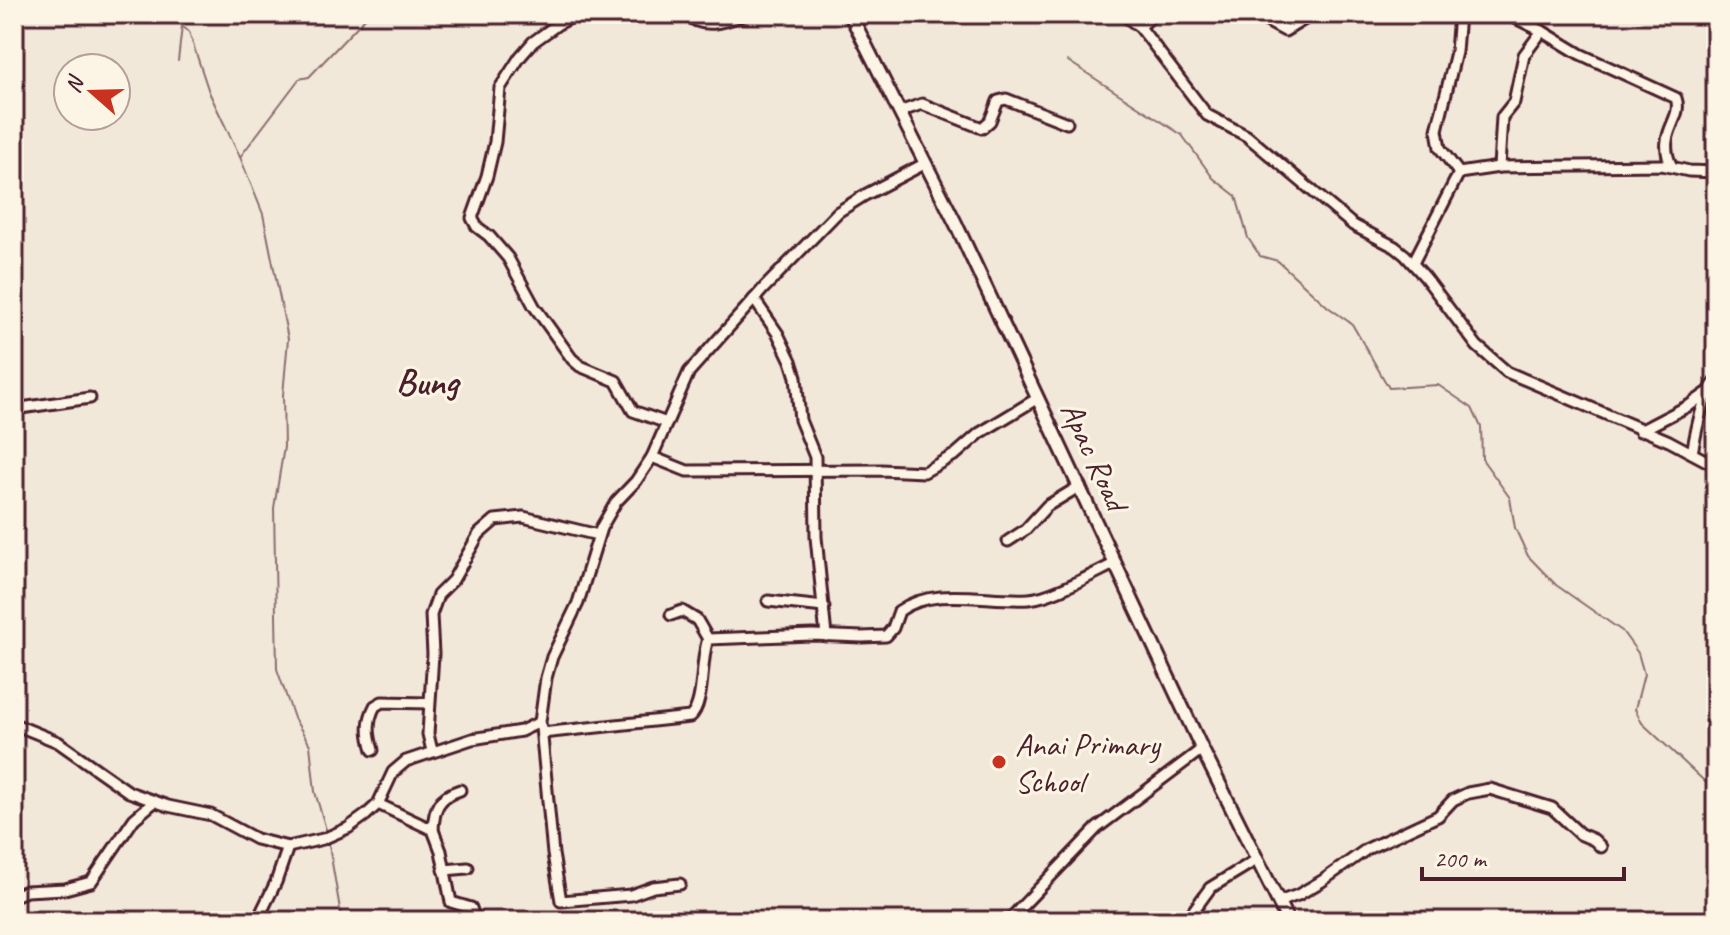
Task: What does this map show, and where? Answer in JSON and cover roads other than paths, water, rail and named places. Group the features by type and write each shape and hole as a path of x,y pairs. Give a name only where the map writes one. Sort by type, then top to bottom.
{"main road":[{"name":"Apac Road","path":"850,14 926,163 1202,749 1288,921"}],"street":[{"path":"578,14 533,42 500,88 495,142 472,218 508,258 534,306 572,359 580,366 616,381 633,411 667,423"},
{"path":"686,14 697,23 706,24 747,14"},
{"path":"1122,14 1140,27 1207,115 1247,136 1353,225 1395,247 1413,263 1477,346 1498,365 1521,380 1716,466"},
{"path":"1140,27 1154,14"},
{"path":"1254,14 1285,31 1313,14"},
{"path":"1459,14 1456,52 1437,130 1440,148 1459,173"},
{"path":"1507,14 1580,54 1676,98 1678,106 1665,142 1672,167"},
{"path":"1499,167 1502,117 1514,102 1524,55 1542,31"},
{"path":"899,112 922,104 982,128 990,121 998,101 1006,99 1067,123"},
{"path":"680,884 653,887 631,895 561,901 553,854 541,728 546,678 552,657 578,603 598,535 616,502 636,481 652,457 689,372 838,212 926,163"},
{"path":"1459,173 1499,167 1672,167 1716,172"},
{"path":"1413,263 1459,173"},
{"path":"754,299 778,334 791,361 796,377 800,420 817,470 816,537 826,636"},
{"path":"1640,431 1690,405 1707,393 1716,380"},
{"path":"1692,453 1707,393"},
{"path":"14,409 90,398"},
{"path":"652,457 687,471 929,470 956,454 980,433 1038,398"},
{"path":"1008,541 1025,530 1047,506 1080,486"},
{"path":"432,751 428,734 434,603 453,580 479,534 495,520 523,517 598,535"},
{"path":"708,639 886,636 893,628 896,615 906,606 955,597 1031,599 1116,563"},
{"path":"768,601 824,607"},
{"path":"14,724 58,742 117,785 154,802 211,815 256,839 288,847 323,839 348,828 378,804 393,772 406,761 432,751 472,739 514,734 535,727 690,717 697,708 703,655 708,639 692,614 682,611 671,615"},
{"path":"373,750 369,719 375,706 382,702 429,703"},
{"path":"1008,921 1097,828 1202,749"},
{"path":"1278,902 1322,881 1367,849 1438,816 1453,800 1468,793 1490,789 1552,808 1580,834 1601,847"},
{"path":"460,790 445,796 437,804 433,830 451,902 471,908 475,921"},
{"path":"14,896 26,891 65,889 91,882 134,819 154,802"},
{"path":"378,804 433,830"},
{"path":"257,921 276,882 288,847"},
{"path":"1186,921 1210,888 1256,860"},
{"path":"444,870 468,868"}],"waterway":[{"path":"178,14 182,26 178,61"},
{"path":"182,26 189,32 209,92 240,157 299,79 309,77 369,14"},
{"path":"1068,61 1182,135 1213,178 1236,196 1248,238 1260,256 1278,261 1328,307 1352,324 1389,388 1438,385 1472,408 1481,427 1482,459 1510,498 1515,528 1528,556 1556,585 1622,631 1638,653 1644,674 1635,709 1642,723 1716,792"},
{"path":"240,157 263,214 288,339 283,395 284,447 274,508 277,669 294,718 310,745 315,792 327,833"},
{"path":"328,839 342,921"}],"place":[{"name":"Anai Primary School","path":"999,762"}],"district":[{"name":"Bung","path":"427,382"}]}
